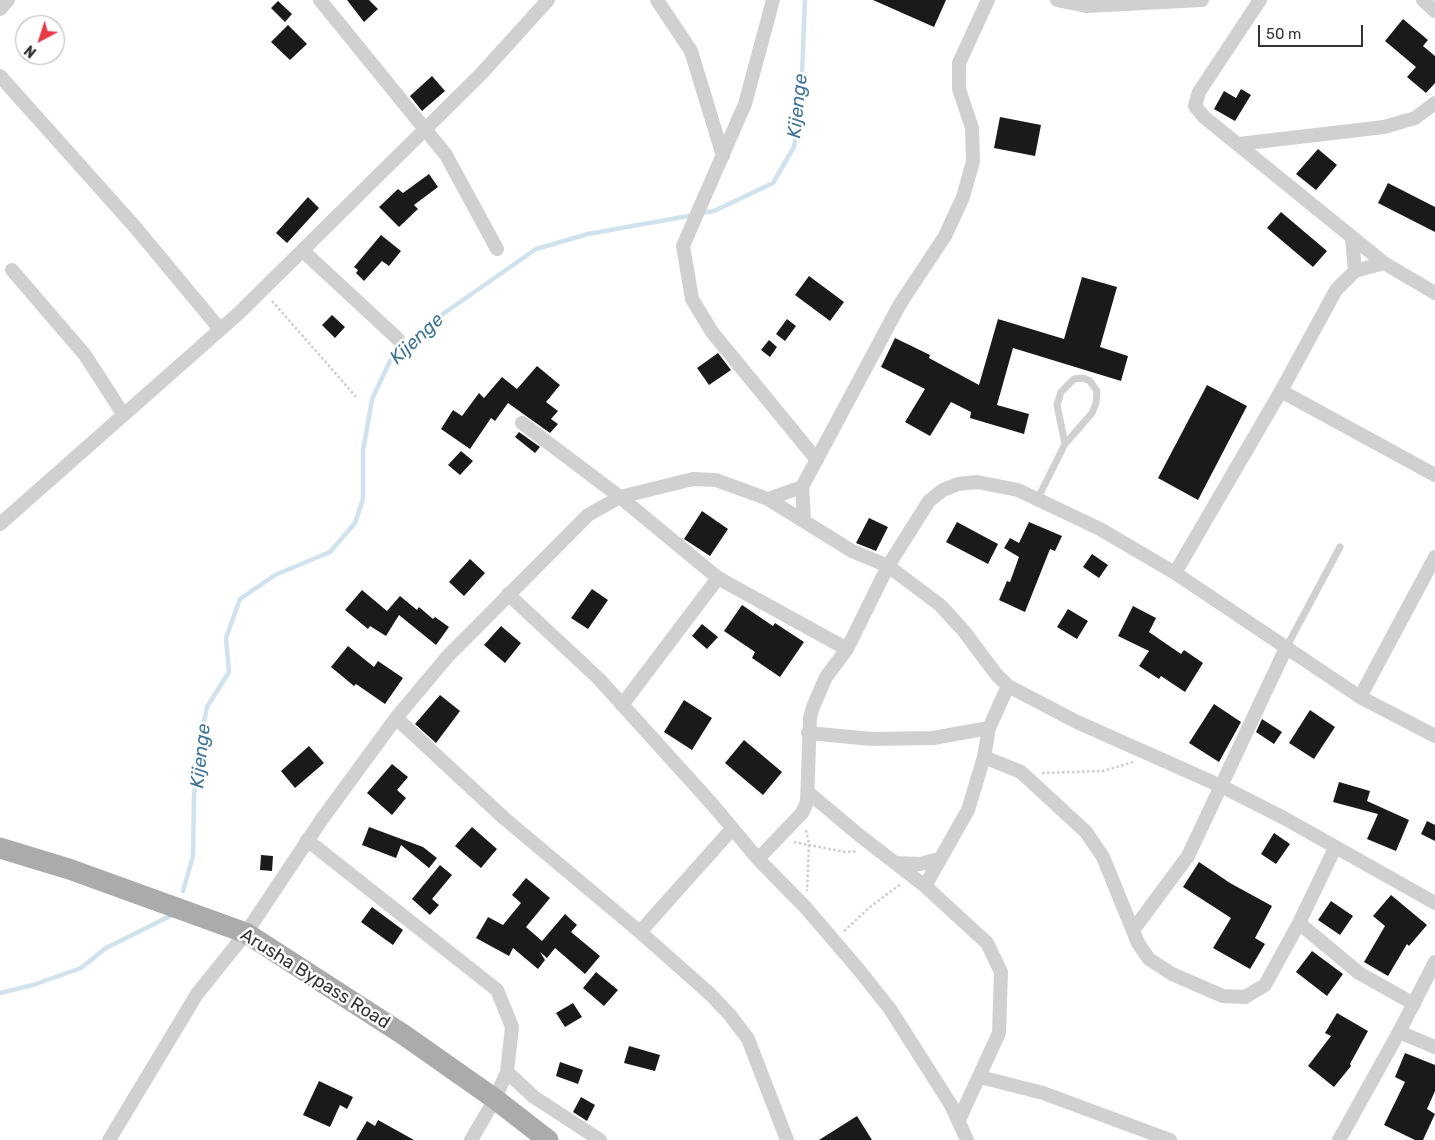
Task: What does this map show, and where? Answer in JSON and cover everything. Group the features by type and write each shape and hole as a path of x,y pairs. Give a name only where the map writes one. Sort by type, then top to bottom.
{"main road":[{"name":"Arusha Bypass Road","path":"0,848 69,869 246,933 324,981 495,1099 548,1140"}],"street":[{"path":"0,9 8,0"},
{"path":"320,0 446,155 497,250"},
{"path":"657,0 691,51 723,156"},
{"path":"773,0 745,104 683,246 692,300 712,332 817,460"},
{"path":"804,520 802,487 900,304 945,236 963,197 973,161 972,128 959,89 959,63 988,0"},
{"path":"1057,0 1086,6 1102,6 1202,0"},
{"path":"1260,0 1198,92 1195,106 1204,117 1384,263 1435,293"},
{"path":"1422,0 1435,11"},
{"path":"0,523 262,290 303,251 361,190 480,74 543,2"},
{"path":"0,76 135,228 219,328"},
{"path":"1239,144 1384,127 1415,118 1435,103"},
{"path":"1352,238 1355,271"},
{"path":"303,251 398,339"},
{"path":"1174,572 1281,391 1336,290 1355,271 1384,263"},
{"path":"12,270 85,355 123,414"},
{"path":"1281,391 1435,474"},
{"path":"522,423 620,497 718,578 847,649"},
{"path":"109,1140 197,994 246,933 308,840 396,718 447,657 588,515 620,497 693,479 716,480 768,499 852,551 888,566 940,605 963,630 996,674 1008,686 1077,722 1221,786 1284,818 1435,903"},
{"path":"758,859 802,813 809,793 808,733 812,707 826,676 847,649 888,566 929,501 943,490 958,484 977,482 1010,488 1038,498 1100,529 1174,572 1287,646 1360,697 1435,736"},
{"path":"768,499 802,487"},
{"path":"1360,697 1433,566"},
{"path":"622,705 718,578"},
{"path":"508,594 599,679 758,859 806,908 832,938 890,1009 959,1120 967,1140"},
{"path":"1134,929 1188,856 1287,646"},
{"path":"925,886 968,810 984,757 989,728 997,706 1008,686"},
{"path":"396,718 505,819 640,932 710,994 748,1039 787,1140"},
{"path":"808,733 872,739 933,738 989,728"},
{"path":"984,757 1020,772 1086,832 1103,856 1143,952 1149,959 1172,974 1223,996 1245,997 1265,985 1299,923 1335,848"},
{"path":"809,793 878,850 912,875 987,943 1001,972 999,1033 959,1120"},
{"path":"640,932 732,829"},
{"path":"308,840 497,990 512,1027 507,1072 495,1099 471,1140"},
{"path":"895,863 920,864 940,859"},
{"path":"1299,923 1359,973 1414,1004"},
{"path":"1338,1140 1400,1032 1435,962"},
{"path":"1400,1032 1435,1047"},
{"path":"507,1072 534,1097 600,1140"},
{"path":"980,1077 1043,1093 1170,1140"}],"lane":[{"path":"1038,498 1066,444 1092,413 1096,403 1097,391 1090,381 1083,378 1074,379 1061,392 1058,406 1066,444"},
{"path":"1287,646 1340,548"}],"path":[{"path":"262,290 358,399"},
{"path":"1020,772 1103,771 1153,756"},
{"path":"802,813 809,844 806,908"},
{"path":"778,840 809,844 845,852 878,850"},
{"path":"832,938 912,875"}],"building":[{"path":"347,0 369,0 378,9 364,22"},
{"path":"873,0 946,0 934,27"},
{"path":"278,1 292,14 285,22 271,8"},
{"path":"1403,19 1428,40 1423,46 1435,56 1435,83 1426,93 1407,77 1416,67 1385,41"},
{"path":"288,25 307,44 290,60 271,42"},
{"path":"432,76 445,91 422,111 410,96"},
{"path":"1241,89 1251,95 1235,121 1214,109 1224,91 1236,98"},
{"path":"1000,117 1041,125 1035,156 994,148"},
{"path":"1318,149 1337,165 1316,190 1296,174"},
{"path":"429,174 438,187 414,205 418,209 399,227 379,207 398,189 403,193"},
{"path":"1388,183 1435,207 1435,232 1378,203"},
{"path":"308,197 319,208 287,243 276,233"},
{"path":"1281,212 1327,251 1313,267 1267,228"},
{"path":"381,235 401,251 389,266 382,261 364,281 356,273 358,270 354,267"},
{"path":"809,276 844,302 830,321 795,295"},
{"path":"1082,277 1117,287 1100,347 1128,356 1121,381 1013,348 997,405 1029,414 1024,434 970,418 971,412 951,402 930,436 905,422 925,389 881,367 895,338 930,355 929,358 979,385 998,319 1064,339"},
{"path":"332,315 345,327 335,338 322,325"},
{"path":"787,319 796,326 785,341 776,334"},
{"path":"769,340 777,347 770,357 761,350"},
{"path":"718,353 731,370 709,385 697,368"},
{"path":"537,366 560,385 546,402 558,411 551,419 558,424 550,433 508,403 495,421 491,418 470,449 441,429 453,410 462,416 479,393 484,398 502,377 517,389"},
{"path":"1207,385 1247,406 1198,500 1158,478"},
{"path":"519,432 540,447 535,453 515,437"},
{"path":"461,451 473,461 460,475 448,465"},
{"path":"702,511 728,529 710,556 684,539"},
{"path":"869,518 888,527 876,551 856,543"},
{"path":"957,522 998,544 988,564 946,542"},
{"path":"1029,522 1062,536 1055,551 1050,549 1025,612 999,600 1007,581 1010,582 1019,557 1004,548 1010,538 1019,543"},
{"path":"1092,554 1108,565 1099,578 1083,567"},
{"path":"470,559 485,573 464,596 449,582"},
{"path":"592,589 608,600 588,629 571,618"},
{"path":"362,590 387,611 400,596 417,610 419,607 433,619 435,617 449,627 436,645 399,615 386,636 370,626 368,629 345,610"},
{"path":"742,605 773,626 775,623 804,642 780,677 752,658 755,652 724,631"},
{"path":"1133,606 1156,618 1149,632 1181,654 1184,650 1203,663 1185,692 1161,676 1159,679 1139,666 1149,651 1118,636"},
{"path":"1068,609 1088,621 1077,639 1057,627"},
{"path":"702,624 718,637 707,649 692,636"},
{"path":"501,626 521,643 505,663 484,645"},
{"path":"348,646 374,667 378,661 403,678 385,704 356,684 354,686 331,667"},
{"path":"440,695 460,711 436,743 415,724"},
{"path":"684,700 712,718 692,750 664,732"},
{"path":"1214,704 1241,722 1219,762 1189,743"},
{"path":"1310,710 1335,727 1314,759 1289,743"},
{"path":"1262,719 1282,732 1274,744 1256,732"},
{"path":"744,740 782,772 763,795 725,763"},
{"path":"309,746 324,763 295,788 281,771"},
{"path":"392,764 408,777 397,790 406,798 392,815 367,793"},
{"path":"1339,782 1370,791 1367,801 1409,820 1396,851 1367,839 1378,814 1333,802"},
{"path":"1427,821 1435,825 1435,841 1421,834"},
{"path":"369,827 423,847 437,858 429,868 401,845 396,858 362,845"},
{"path":"472,827 497,849 481,868 455,846"},
{"path":"1274,833 1290,844 1276,864 1261,854"},
{"path":"261,855 273,856 272,871 260,870"},
{"path":"1199,862 1230,883 1272,906 1255,938 1265,944 1250,969 1213,948 1231,918 1183,887"},
{"path":"440,865 452,875 432,899 439,905 430,915 412,899"},
{"path":"526,878 550,898 526,927 542,941 565,914 577,925 571,932 600,956 585,974 555,948 547,958 540,952 545,960 538,969 513,948 509,956 476,938 488,917 503,925 521,903 512,895"},
{"path":"1391,895 1427,925 1409,946 1407,944 1388,976 1364,962 1385,926 1373,916"},
{"path":"1331,901 1353,916 1340,935 1318,920"},
{"path":"372,907 403,930 393,945 361,922"},
{"path":"1312,951 1343,974 1327,996 1296,972"},
{"path":"596,972 618,990 604,1006 583,988"},
{"path":"573,1003 582,1017 565,1027 556,1013"},
{"path":"1337,1013 1368,1031 1350,1064 1351,1066 1334,1087 1308,1066 1331,1036 1325,1033"},
{"path":"629,1046 660,1055 655,1071 624,1063"},
{"path":"1405,1053 1435,1065 1435,1091 1427,1109 1435,1114 1423,1140 1415,1140 1384,1125 1405,1082 1395,1077"},
{"path":"560,1062 583,1070 578,1084 556,1076"},
{"path":"319,1081 353,1097 347,1109 340,1105 330,1127 303,1115"},
{"path":"581,1097 595,1105 587,1121 573,1112"},
{"path":"857,1116 872,1140 819,1140"},
{"path":"378,1120 414,1140 356,1140 367,1121 375,1126"}],"waterway":[{"name":"Kijenge","path":"701,213 714,211 773,183 794,147 801,101 805,0"},
{"name":"Kijenge","path":"183,891 193,856 194,796 200,740 207,707 229,672 226,638 240,599 275,575 330,552 355,523 363,499 363,451 372,399 390,361 430,323 536,249 588,234 694,215"},
{"path":"0,993 33,985 81,968 106,948 172,915"}]}
